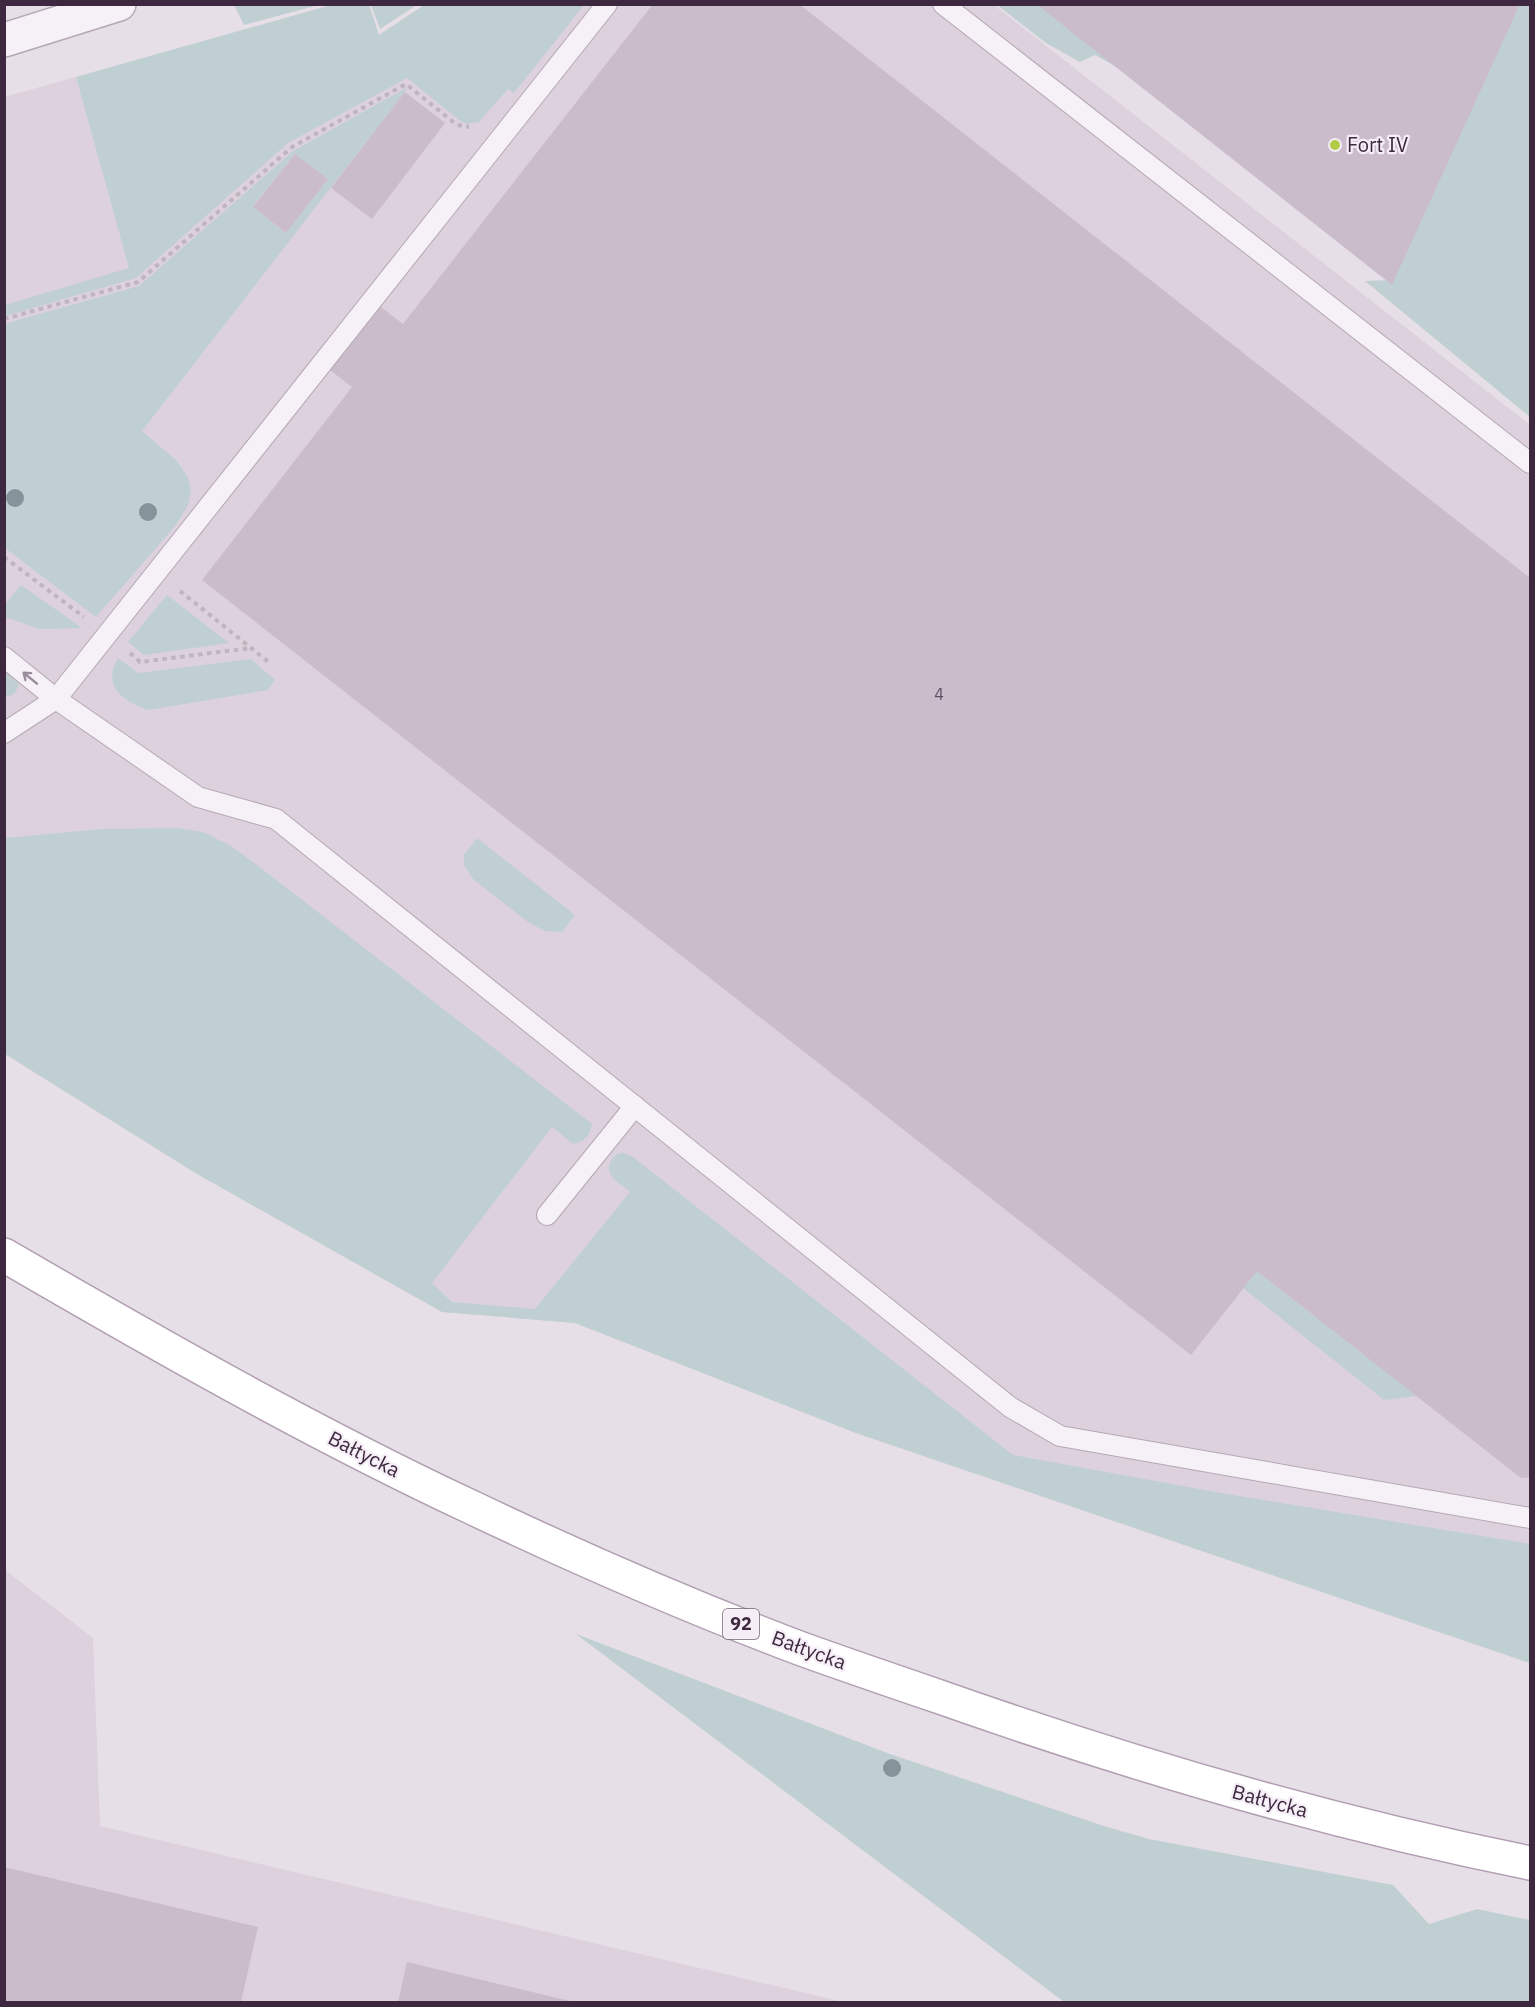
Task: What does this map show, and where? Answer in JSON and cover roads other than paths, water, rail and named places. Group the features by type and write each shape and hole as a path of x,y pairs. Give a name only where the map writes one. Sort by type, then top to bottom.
{"main road":[{"name":"Bałtycka","path":"4,1255 181,1357 309,1426 470,1507 637,1582 798,1647 1058,1739 1195,1780 1349,1822 1530,1863"}],"street":[{"path":"4,40 119,4"}],"lane":[{"path":"4,733 56,699 608,4"},
{"path":"944,4 1530,463"},
{"path":"4,657 56,699 198,797 276,819 1010,1407 1060,1436 1530,1518"},
{"path":"547,1215 635,1106"}],"place":[{"name":"Fort IV","path":"1335,145"}]}
